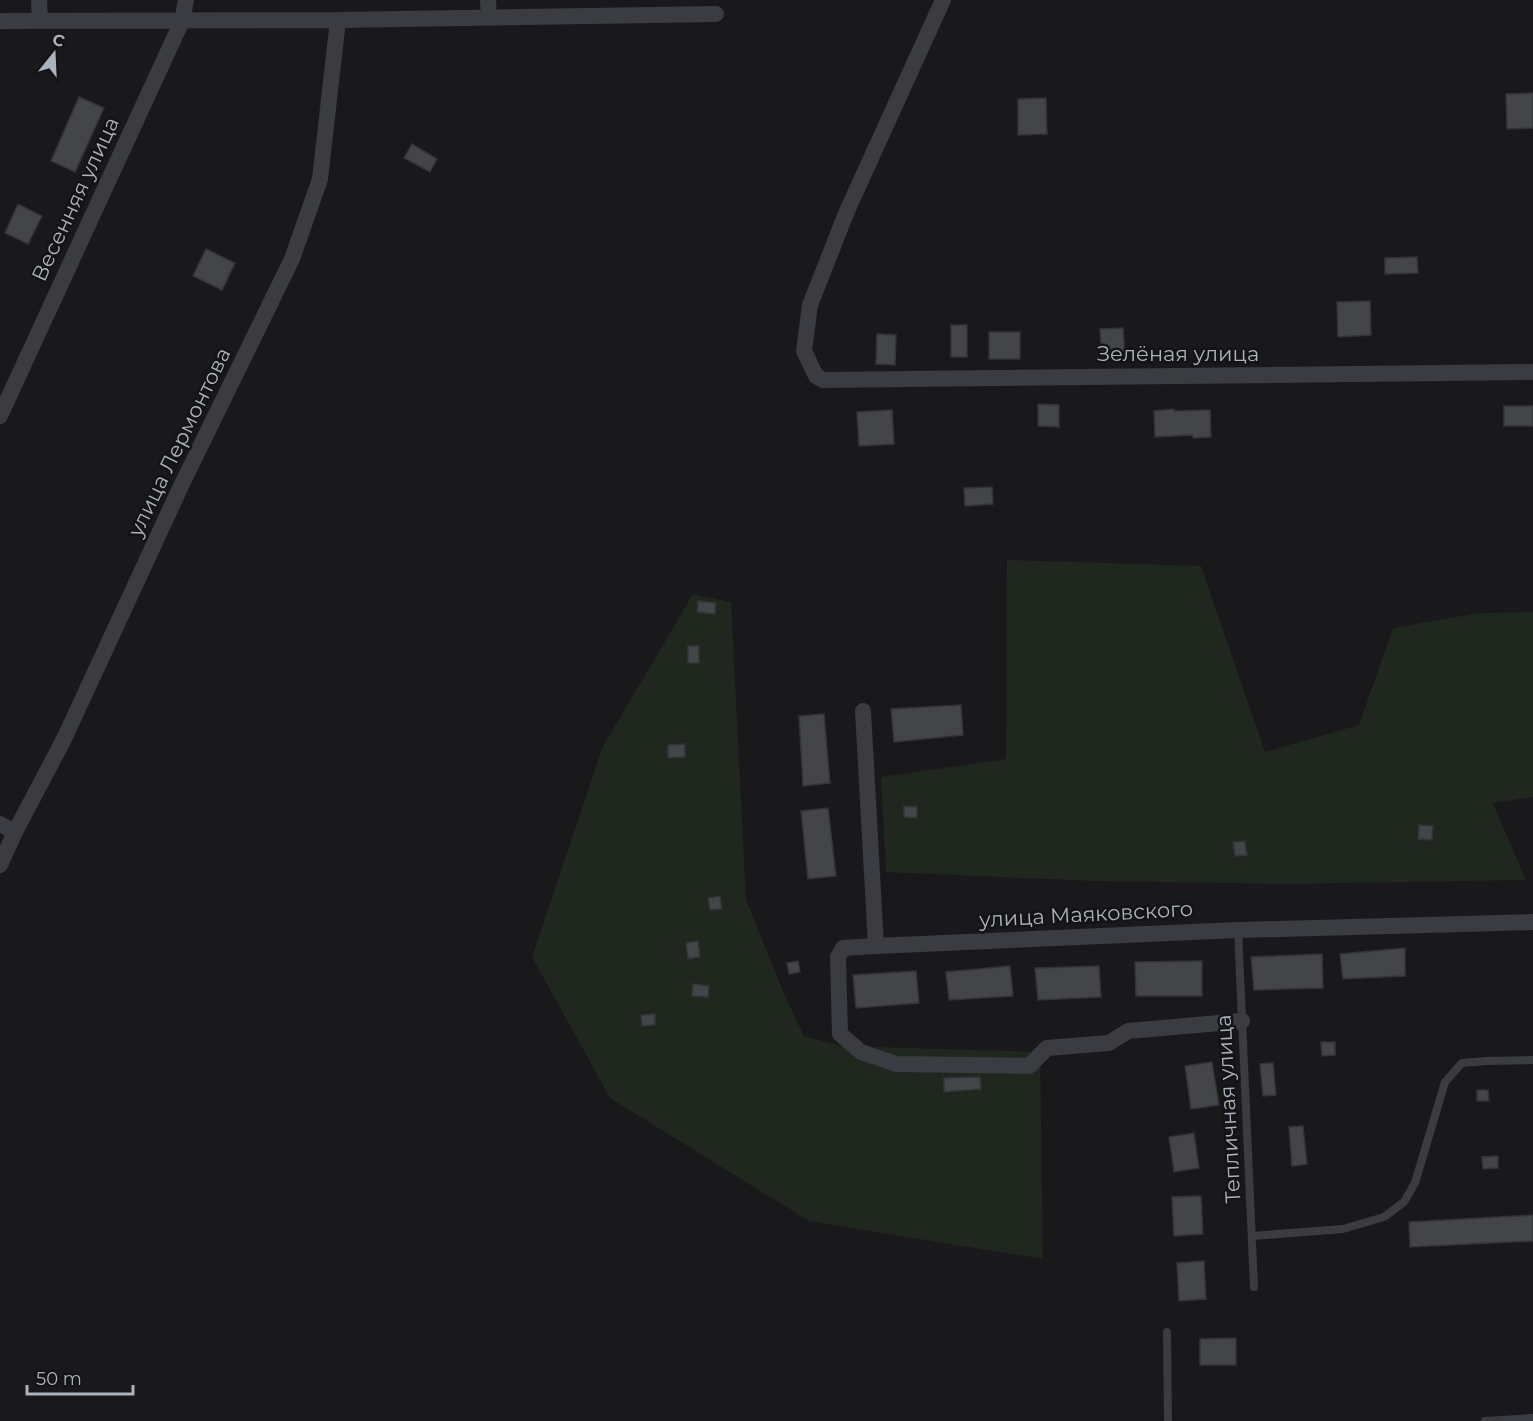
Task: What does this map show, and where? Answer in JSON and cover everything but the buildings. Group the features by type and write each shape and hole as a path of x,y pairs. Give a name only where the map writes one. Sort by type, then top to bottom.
{"street":[{"path":"39,0 40,21"},
{"name":"Весенняя улица","path":"0,416 182,21 186,0"},
{"path":"488,0 489,18"},
{"name":"Зелёная улица","path":"943,0 847,211 810,305 804,351 816,376 823,380 1533,372"},
{"path":"0,21 338,20 716,14"},
{"name":"улица Лермонтова","path":"0,865 7,828 64,739 181,486 292,259 320,179 338,20"},
{"path":"863,711 876,946"},
{"name":"улица Маяковского","path":"1242,1021 1128,1030 1109,1043 1047,1048 1029,1066 896,1064 861,1052 840,1034 838,957 843,948 876,946 1238,930 1533,922"}],"lane":[{"name":"Тепличная улица","path":"1238,930 1254,1287"},
{"path":"1252,1236 1343,1229 1384,1218 1404,1202 1415,1183 1445,1082 1462,1063 1486,1060 1533,1060"},
{"path":"1167,1332 1168,1421"},
{"path":"1485,1421 1533,1418"}],"shaded area":[{"path":"1007,560 1201,566 1265,752 1359,725 1393,628 1479,613 1533,612 1533,797 1493,803 1526,880 1287,884 1094,881 886,872 881,777 1006,759"},
{"path":"693,594 731,602 746,900 804,1036 841,1046 1040,1052 1043,1259 809,1221 610,1098 532,957 602,748"}]}
